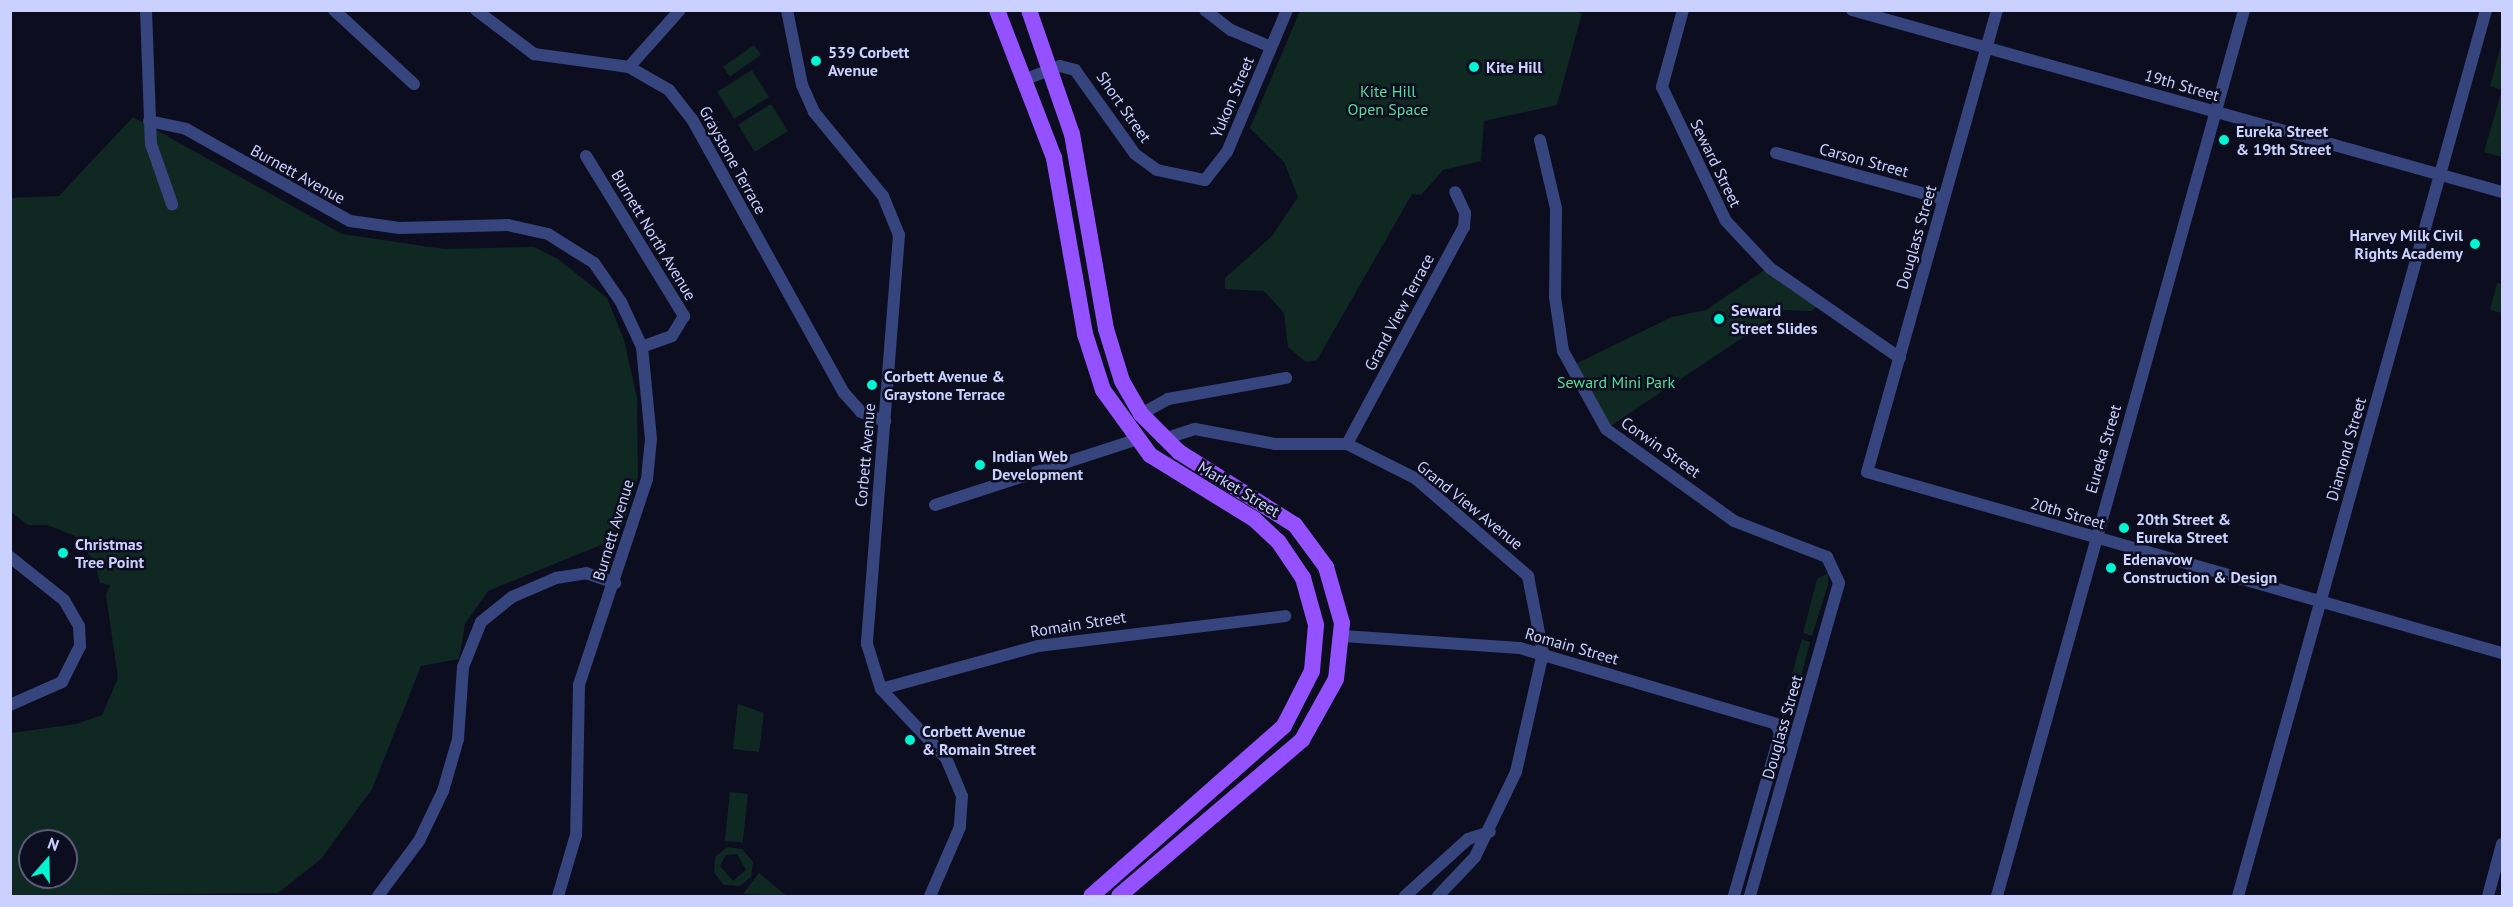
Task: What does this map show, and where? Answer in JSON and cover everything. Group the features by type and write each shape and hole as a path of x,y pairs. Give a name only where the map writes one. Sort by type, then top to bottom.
{"main road":[{"name":"Market Street","path":"997,10 1026,79 1058,176 1089,352 1103,390 1135,440 1183,480 1254,519 1278,541 1312,603 1315,657 1302,698 1273,739 1091,897"},
{"name":"Market Street","path":"1029,10 1052,69 1076,152 1110,347 1142,414 1164,440 1295,525 1326,567 1343,636 1331,694 1302,740 1119,897"}],"street":[{"path":"146,10 149,121 156,164 172,204"},
{"path":"334,10 414,84"},
{"name":"Graystone Terrace","path":"476,10 534,54 629,67 660,82 685,109 844,393 861,412 885,421"},
{"path":"629,67 680,10"},
{"name":"Corbett Avenue","path":"787,10 807,97 830,136 888,203 900,235 867,644 881,689 946,758 962,796 960,827 930,897"},
{"path":"1205,10 1231,30 1271,47"},
{"name":"Yukon Street","path":"1194,180 1211,178 1220,167 1287,10"},
{"name":"Seward Street","path":"1683,10 1662,87 1726,221 1770,268 1899,358"},
{"name":"19th Street","path":"1852,10 2502,192"},
{"name":"Douglass Street","path":"1867,472 1997,10"},
{"name":"Eureka Street","path":"1997,897 2094,538 2217,112 2244,10"},
{"name":"Diamond Street","path":"2238,897 2486,10"},
{"name":"Short Street","path":"1052,69 1067,66 1083,77 1149,166 1194,180"},
{"path":"1026,79 1052,69"},
{"name":"Burnett Avenue","path":"149,121 186,129 350,221 387,227 508,225 548,234 602,272 642,347 651,439 647,479 615,583 579,685 576,835 558,897"},
{"name":"Corwin Street","path":"1540,140 1556,208 1555,297 1563,351 1606,429 1734,521 1827,557 1834,566"},
{"name":"Carson Street","path":"1776,153 1944,199"},
{"name":"Burnett North Avenue","path":"586,156 684,316 672,336 642,347"},
{"name":"Grand View Terrace","path":"1347,444 1464,227 1455,192"},
{"path":"1142,414 1168,399 1286,378"},
{"name":"Grand View Avenue","path":"1164,440 1195,429 1275,444 1347,444 1414,478 1528,576 1543,653 1511,788 1475,857 1438,897"},
{"path":"935,505 1135,440"},
{"name":"20th Street","path":"1867,472 2502,653"},
{"path":"10,557 64,600 79,626 80,646 62,682 10,705"},
{"name":"Douglass Street","path":"1750,897 1839,583 1834,566"},
{"path":"378,897 415,848 443,790 458,739 464,658 481,622 512,597 556,578 580,572 615,583"},
{"name":"Romain Street","path":"881,689 1038,646 1285,616"},
{"name":"Romain Street","path":"1343,636 1543,653 1776,724 1780,734"},
{"name":"Douglass Street","path":"1734,897 1780,734"},
{"path":"1405,897 1468,839 1490,832"},
{"path":"2488,897 2502,844"}],"green space":[{"name":"Kite Hill Open Space","path":"1300,11 1574,11 1582,13 1557,105 1484,121 1481,161 1443,170 1421,195 1412,194 1317,360 1306,362 1288,347 1284,313 1264,291 1225,289 1225,278 1272,236 1298,197 1284,162 1250,128"},
{"path":"2502,42 2502,90 2490,86"},
{"path":"754,45 761,55 730,77 723,67"},
{"path":"752,70 769,97 734,119 717,92"},
{"path":"2502,90 2502,157 2484,152"},
{"path":"771,104 788,131 755,152 738,125"},
{"path":"133,117 342,234 444,249 534,247 558,259 607,298 624,340 637,398 638,477 624,523 606,543 488,591 465,624 459,659 421,666 372,789 321,859 278,893 11,896 11,733 76,724 102,715 118,678 106,595 110,585 100,583 95,563 75,536 47,525 28,525 11,512 10,198 59,196"},
{"name":"Seward Mini Park","path":"1769,267 1818,305 1812,311 1784,310 1606,429 1569,367 1672,317 1706,310"},
{"path":"2497,283 2502,284 2502,313 2490,310"},
{"path":"1828,573 1828,585 1812,636 1803,633 1817,579"},
{"path":"1802,639 1810,642 1793,708 1783,705"},
{"path":"738,704 764,713 759,752 733,749"},
{"path":"730,792 748,794 743,843 725,841"},
{"path":"727,847 742,849 753,862 751,877 740,886 724,885 714,873 715,857","holes":["737,854 746,870 733,881 720,866 726,855"]},
{"path":"759,873 787,896 743,894"}],"place":[{"name":"539 Corbett Avenue","path":"816,61"},
{"name":"Kite Hill","path":"1474,67"},
{"name":"Eureka Street & 19th Street","path":"2224,140"},
{"name":"Harvey Milk Civil Rights Academy","path":"2475,244"},
{"name":"Seward Street Slides","path":"1719,319"},
{"name":"Corbett Avenue & Graystone Terrace","path":"872,385"},
{"name":"Indian Web Development","path":"980,465"},
{"name":"20th Street & Eureka Street","path":"2124,528"},
{"name":"Christmas Tree Point","path":"63,553"},
{"name":"Edenavow Construction & Design","path":"2111,568"},
{"name":"Corbett Avenue & Romain Street","path":"910,740"}]}
